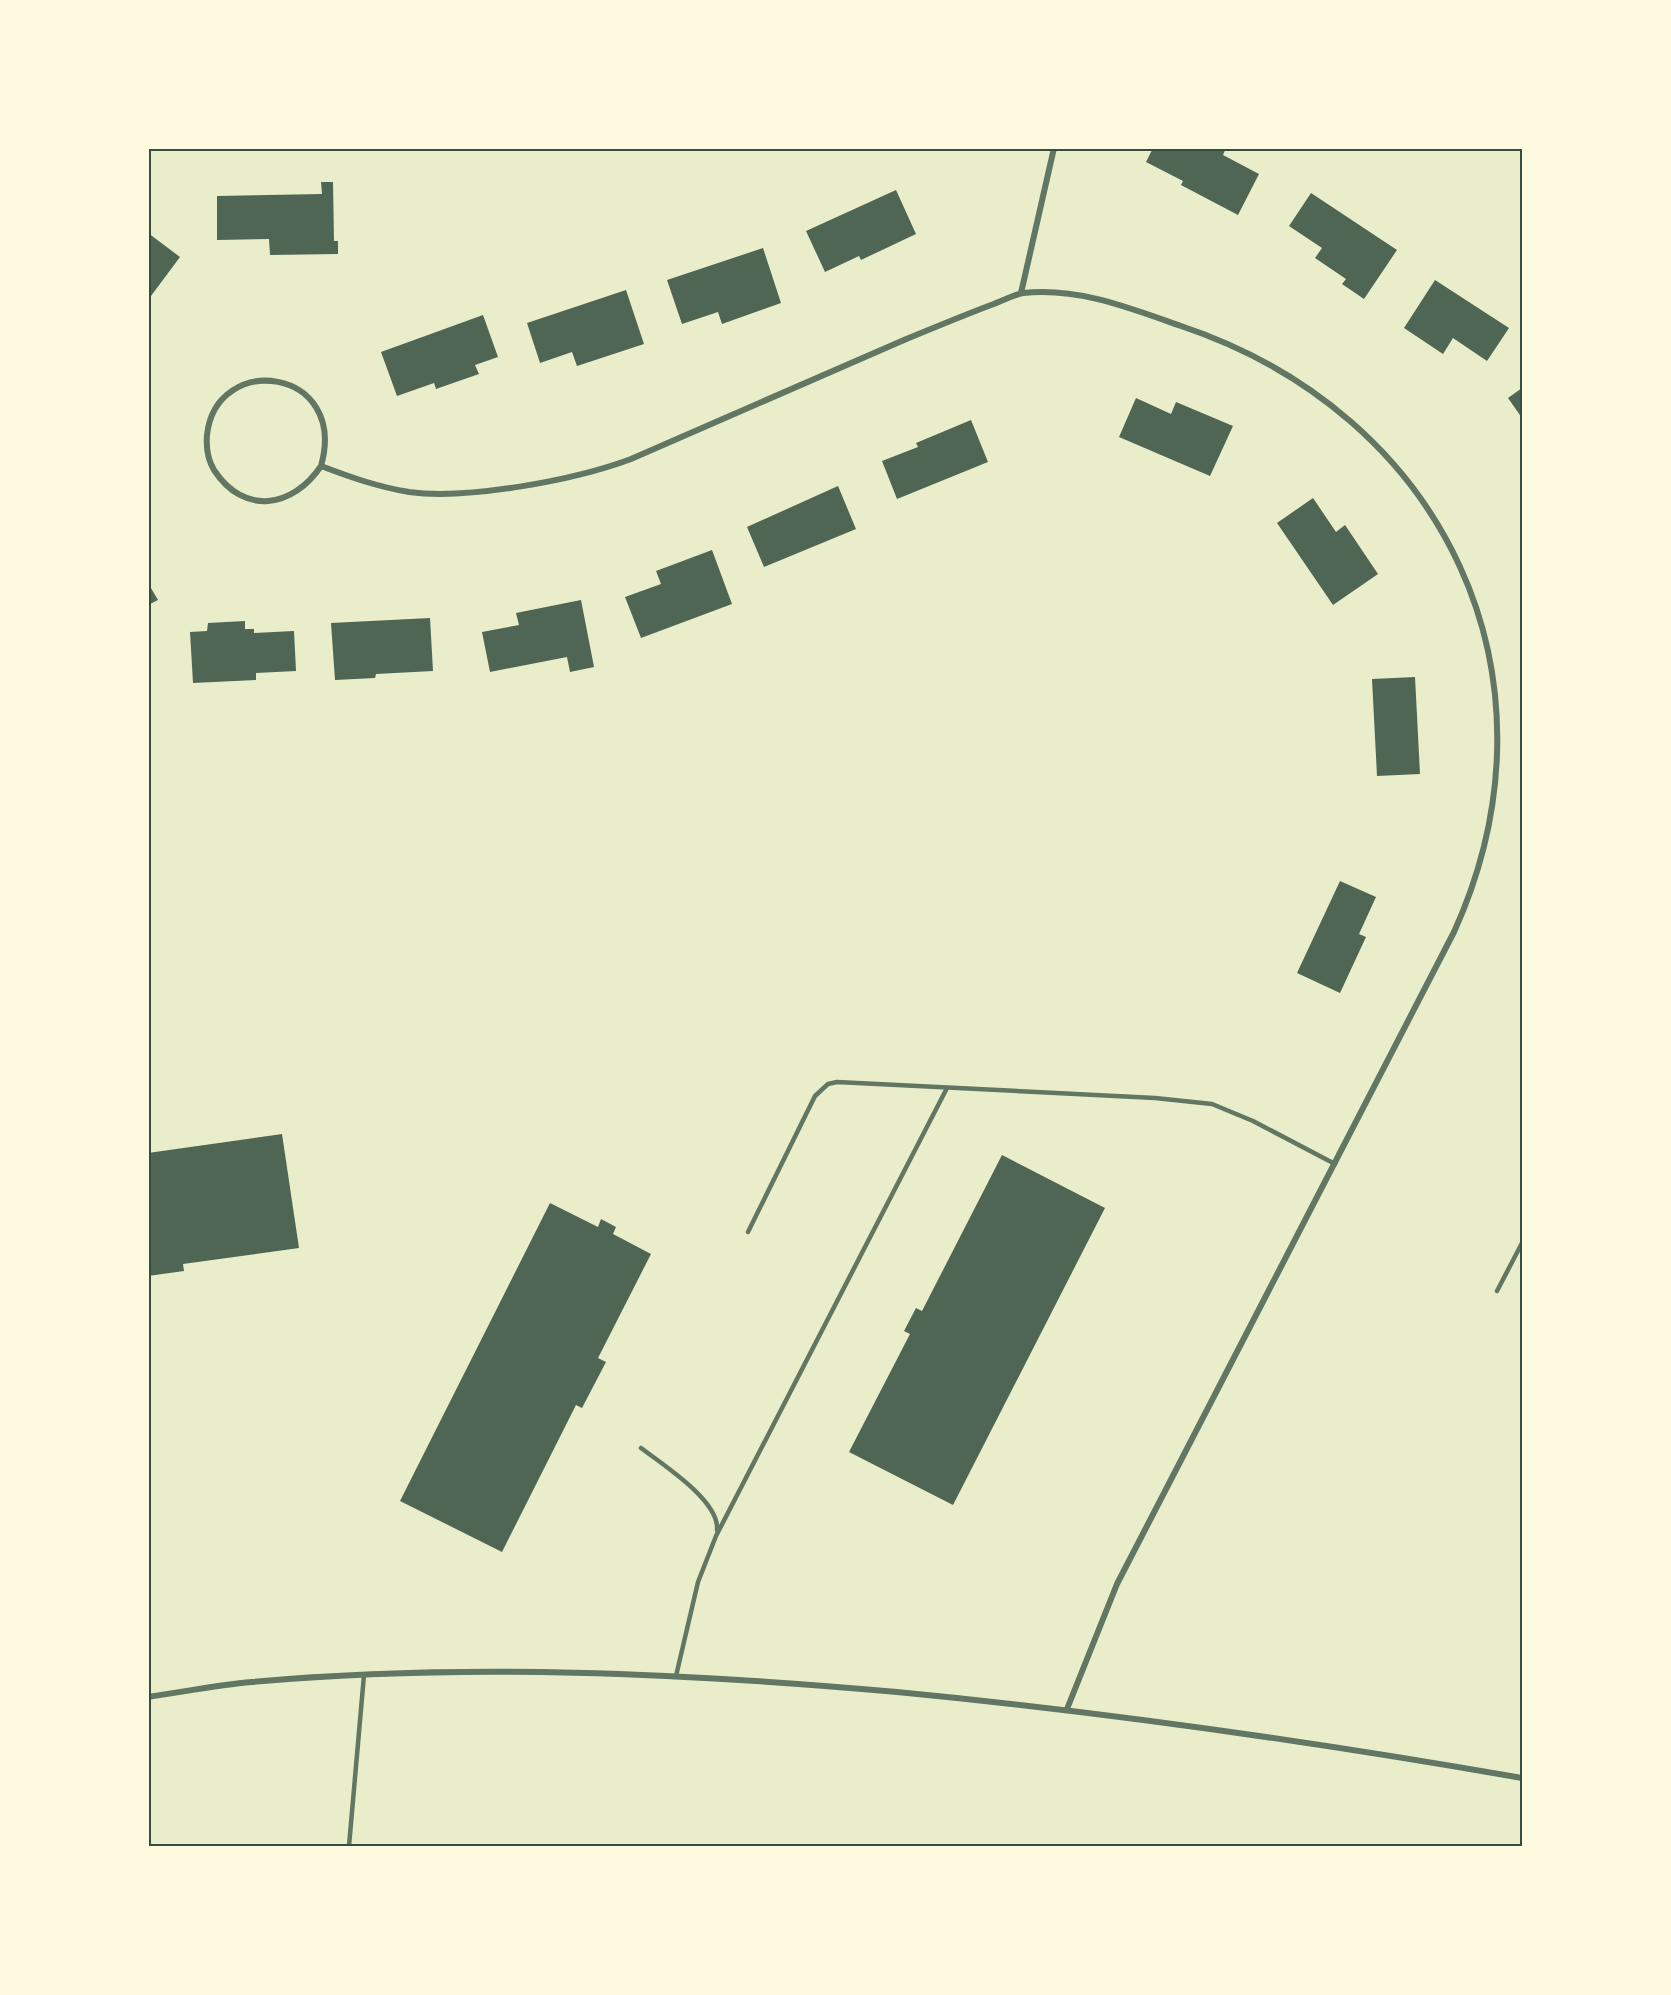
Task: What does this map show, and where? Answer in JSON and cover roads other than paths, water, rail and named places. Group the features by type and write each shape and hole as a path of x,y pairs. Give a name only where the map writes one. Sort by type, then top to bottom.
{"street":[{"path":"1021,293 1054,148"},
{"path":"321,466 377,486 411,492 450,493 556,479 602,470 960,316 1021,293 1060,293 1095,298 1136,310 1234,345 1297,380 1354,424 1399,471 1445,537 1471,597 1490,655 1498,726 1499,763 1485,844 1467,904 1117,1584 1067,1709"},
{"path":"273,380 292,386 314,404 326,429 326,448 321,466 310,482 296,493 279,500 260,501 239,495 222,483 211,465 206,445 208,424 217,405 232,391 251,382 273,380"},
{"path":"148,1697 248,1683 364,1675 514,1672 767,1680 1067,1709 1346,1749 1522,1778"}],"lane":[{"path":"748,1232 820,1090 837,1083 1155,1098 1212,1104 1253,1120 1335,1164"},
{"path":"676,1676 698,1582 716,1536 947,1088"},
{"path":"1497,1291 1522,1243"},
{"path":"642,1448 684,1480 706,1503 717,1525 716,1536"},
{"path":"349,1846 364,1675"}]}
